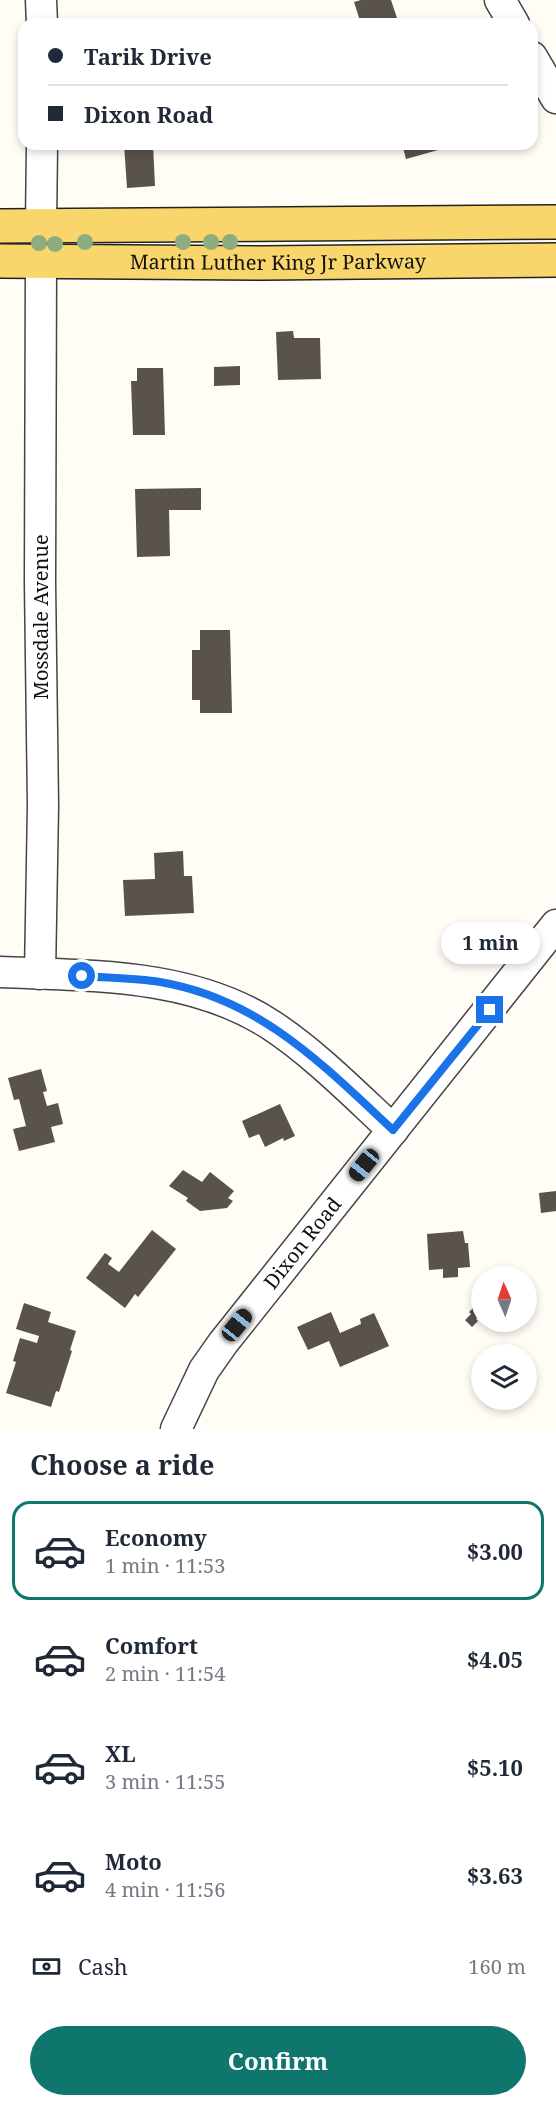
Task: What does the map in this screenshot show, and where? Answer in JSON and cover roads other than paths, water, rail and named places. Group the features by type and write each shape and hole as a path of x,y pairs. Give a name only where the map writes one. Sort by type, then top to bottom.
{"main road":[{"name":"Martin Luther King Jr Parkway","path":"0,226 556,222"},
{"name":"Martin Luther King Jr Parkway","path":"0,261 276,263 556,260"}],"street":[{"path":"41,0 42,18"},
{"path":"500,0 510,18"},
{"path":"538,67 556,98"},
{"path":"41,226 42,150"},
{"name":"Mossdale Avenue","path":"40,974 43,806 40,583 41,260"},
{"name":"Dixon Road","path":"176,1429 204,1371 223,1343 556,925"},
{"path":"0,972 160,982 200,992 238,1007 296,1042 393,1130"}]}
